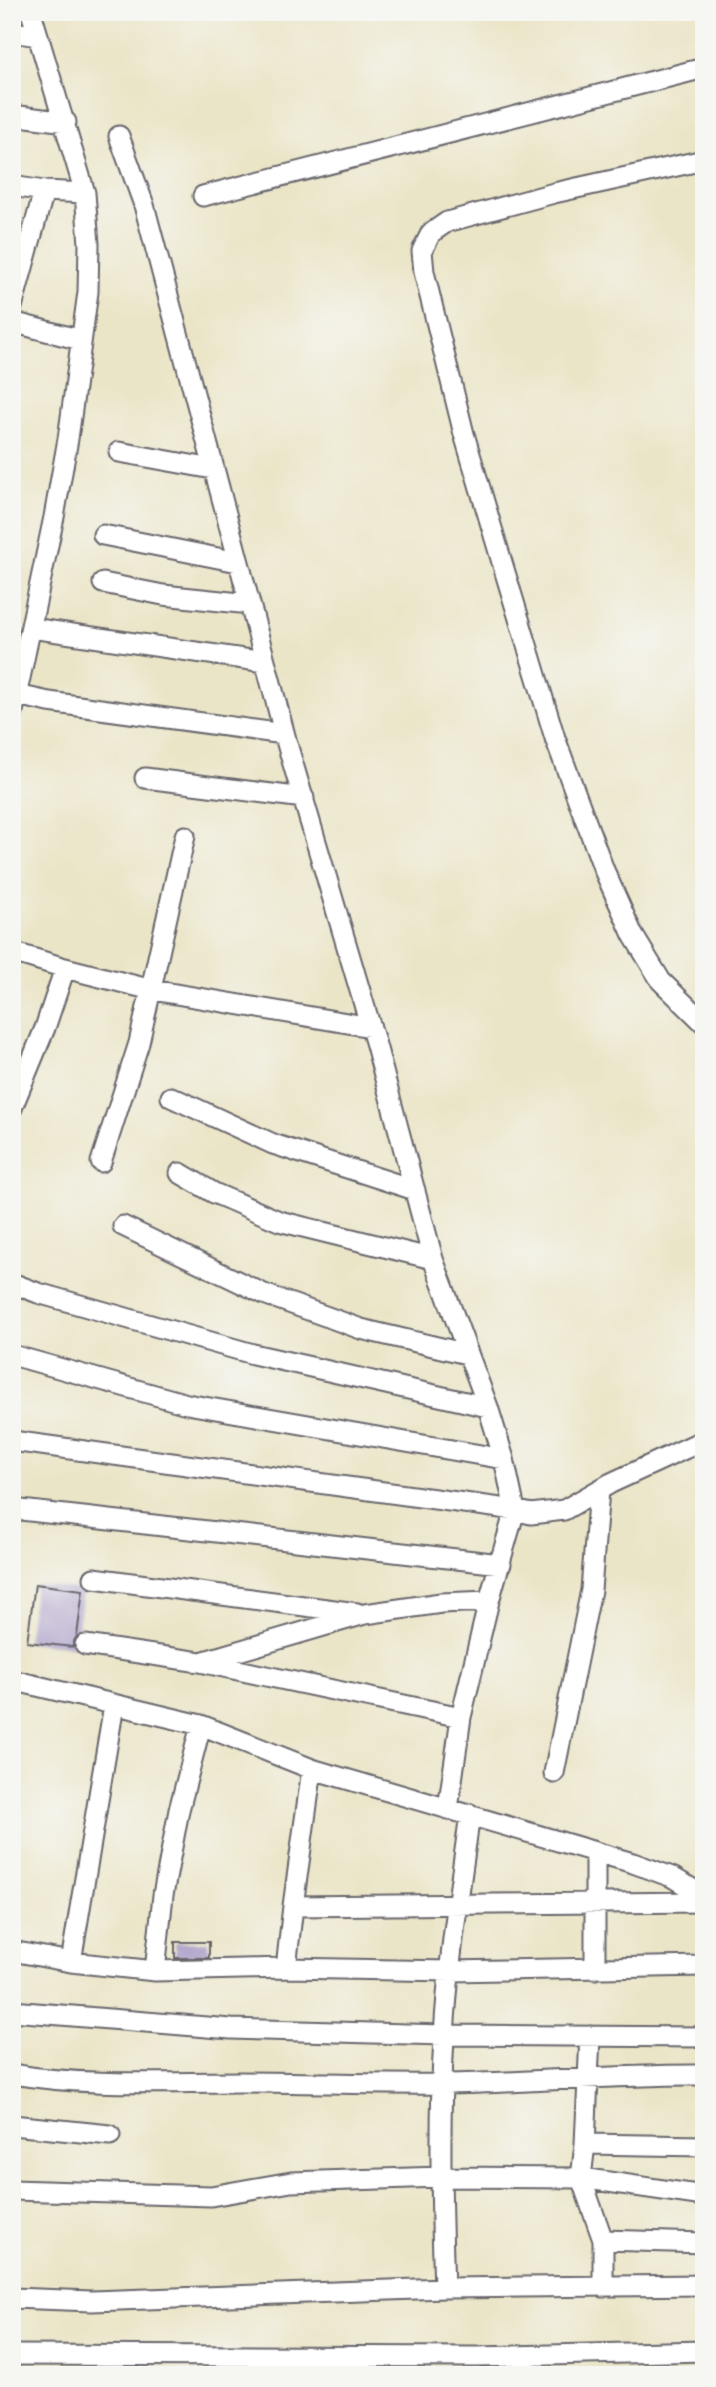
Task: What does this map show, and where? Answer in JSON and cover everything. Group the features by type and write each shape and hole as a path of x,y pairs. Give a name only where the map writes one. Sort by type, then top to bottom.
{"street":[{"path":"12,716 63,465 88,292 89,244 85,193 32,12"},
{"path":"12,32 38,36"},
{"path":"203,195 704,68"},
{"path":"12,115 66,121"},
{"path":"119,136 144,205 284,734 371,1027 433,1259 488,1407 504,1459 515,1510 489,1601 461,1717 448,1809"},
{"path":"704,160 554,193 447,222 431,233 422,251 424,272 464,434 560,750 604,870 633,935 661,981 704,1024"},
{"path":"12,186 85,193"},
{"path":"12,307 20,247 44,191"},
{"path":"12,322 81,340"},
{"path":"119,452 213,469"},
{"path":"103,535 238,562"},
{"path":"103,583 163,595 250,604"},
{"path":"31,628 265,662"},
{"path":"17,695 49,702 284,734"},
{"path":"145,778 304,798"},
{"path":"101,1162 124,1095 152,990 186,836"},
{"path":"12,952 152,990 371,1027"},
{"path":"12,1108 45,1028 65,968"},
{"path":"172,1097 273,1144 415,1190"},
{"path":"180,1173 214,1193 279,1221 433,1259"},
{"path":"124,1226 264,1294 361,1329 467,1354"},
{"path":"12,1283 38,1293 253,1354 488,1407"},
{"path":"12,1355 187,1404 504,1459"},
{"path":"12,1441 531,1514 564,1510 599,1490 704,1440"},
{"path":"554,1773 591,1590 599,1490"},
{"path":"12,1509 501,1564"},
{"path":"94,1578 365,1614"},
{"path":"200,1662 365,1614 441,1603 489,1601"},
{"path":"85,1645 200,1662 461,1717"},
{"path":"12,1680 201,1726 312,1769 470,1814 672,1877 704,1899"},
{"path":"71,1962 114,1705"},
{"path":"155,1971 163,1895 179,1810 201,1726"},
{"path":"286,1968 312,1769"},
{"path":"444,2288 440,2176 444,2035 457,1904 470,1814"},
{"path":"595,1969 596,1852"},
{"path":"293,1906 595,1904 704,1899"},
{"path":"12,1951 71,1962 155,1971 286,1968 451,1971 704,1966"},
{"path":"12,2011 232,2029 444,2035 704,2037"},
{"path":"590,2036 581,2178 603,2240 603,2287"},
{"path":"12,2074 103,2083 443,2084 704,2075"},
{"path":"12,2124 110,2136"},
{"path":"585,2144 704,2146"},
{"path":"12,2190 211,2196 291,2182 440,2176 581,2178 704,2196"},
{"path":"603,2240 704,2243"},
{"path":"12,2298 92,2301 444,2288 704,2286"},
{"path":"12,2355 476,2366 704,2351"}],"building":[{"path":"35,1584 83,1590 73,1647 27,1642"},
{"path":"175,1942 209,1942 209,1958 175,1958"}]}
